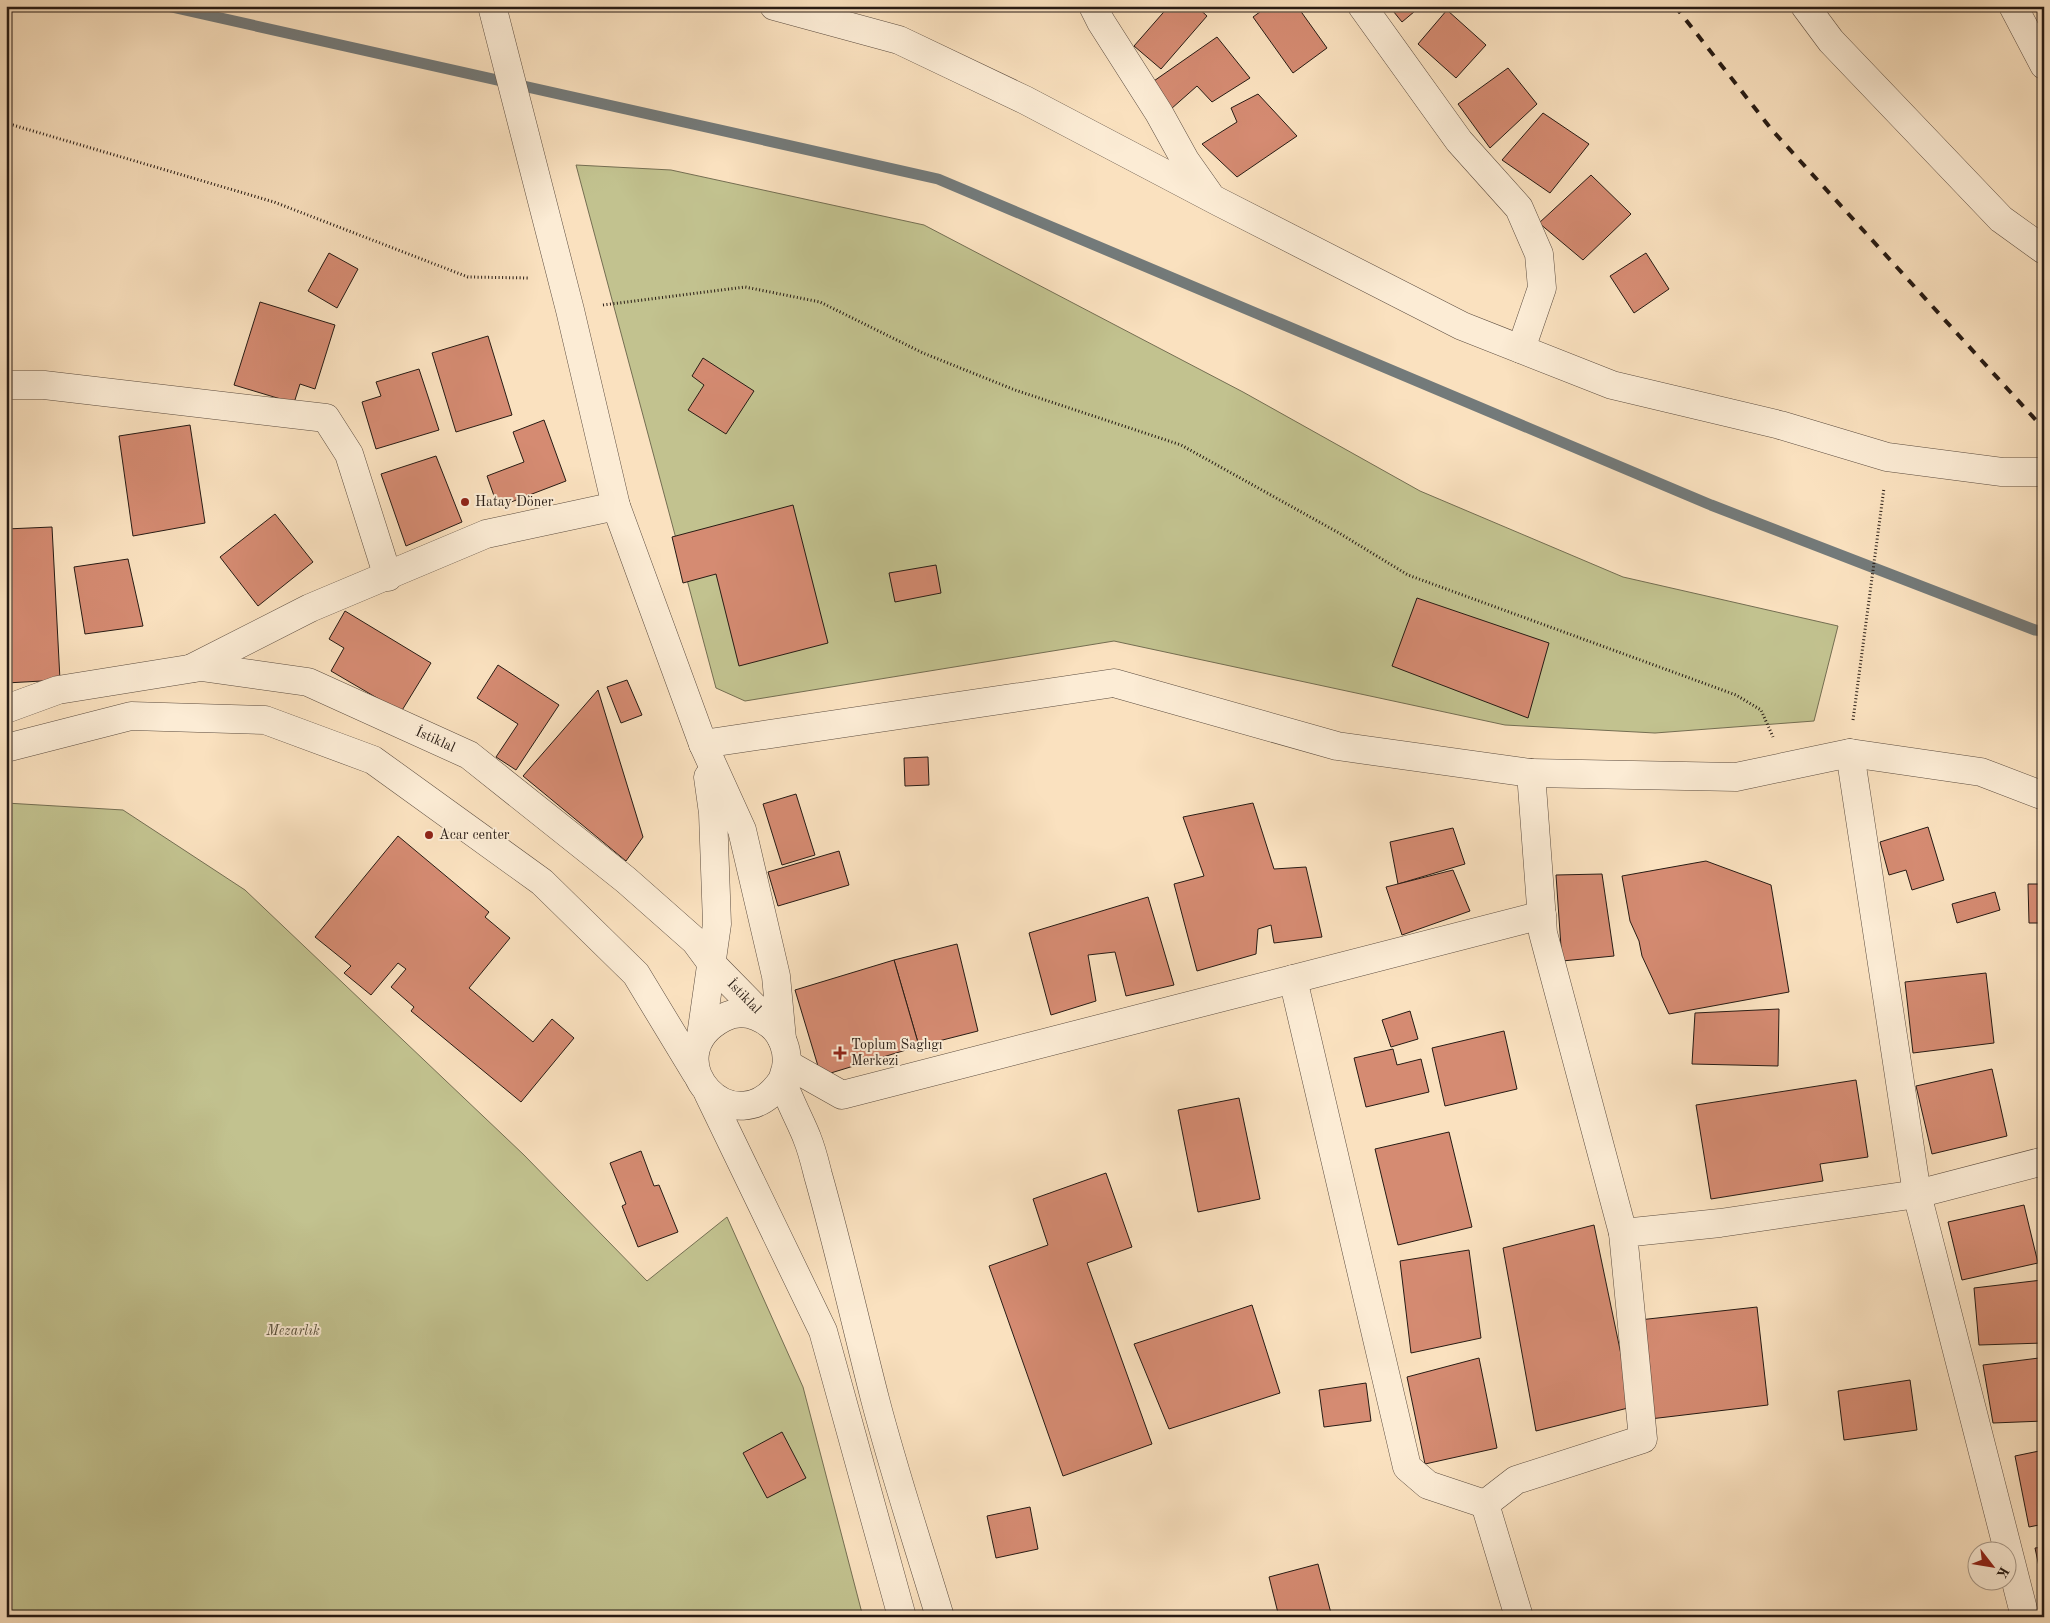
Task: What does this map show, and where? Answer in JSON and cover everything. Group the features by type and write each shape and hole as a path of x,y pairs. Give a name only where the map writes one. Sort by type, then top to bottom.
{"street":[{"path":"492,6 554,244 616,506 703,744 742,830 776,976 781,1052 776,1090 763,1101 747,1106 731,1106 721,1102 702,1083 694,1056 701,1036 717,924 713,813 703,744"},
{"path":"774,6 900,40 1025,100 1462,326 1612,385 1780,425 1887,457 2002,472 2044,472"},
{"path":"1093,6 1101,22 1159,113 1185,160 1212,198"},
{"path":"1362,6 1459,141 1519,208 1538,254 1542,288 1520,349"},
{"path":"1806,6 1831,41 1994,212 2044,250"},
{"path":"2013,6 2044,65"},
{"path":"6,385 44,385 326,418 349,454 388,577"},
{"path":"192,668 310,608 388,577 433,555 486,534 616,506"},
{"name":"İstiklal","path":"6,709 58,690 201,667 308,682 469,755 626,880 695,940 781,1052"},
{"path":"703,744 1114,682 1338,746 1531,773 1736,777 1850,753 1981,772 2044,796"},
{"path":"6,748 131,716 264,720 373,760 549,889 636,974 702,1083 823,1332 902,1617"},
{"path":"1850,753 1917,1194 2025,1617"},
{"path":"1485,1504 1516,1480 1643,1439 1623,1233 1546,942 1542,915 1531,773"},
{"path":"781,1052 842,1095 1542,915"},
{"path":"1293,979 1407,1467 1428,1485 1485,1504"},
{"path":"701,1036 712,1024 728,1015 743,1013 759,1017 781,1052 835,1234 876,1401 940,1617"},
{"path":"1623,1233 1720,1223 1917,1194 2044,1161"},
{"path":"1485,1504 1519,1617"}],"path":[{"path":"6,123 274,202 468,277 562,278"},
{"path":"570,310 745,287 820,302 923,353 1015,390 1181,445 1339,533 1408,576 1736,695 1761,710 1772,733 1776,768"},
{"path":"1854,713 1886,480"}],"green space":[{"path":"576,165 671,170 924,225 1243,392 1420,491 1623,577 1838,626 1814,721 1655,733 1505,725 1114,641 745,701 716,688"},
{"name":"Mezarlık","path":"6,803 123,810 245,890 524,1155 647,1281 727,1217 803,1387 863,1617 6,1617"}],"building":[{"path":"1169,6 1196,6 1207,16 1161,69 1134,46"},
{"path":"1268,6 1297,6 1327,48 1293,73 1253,17"},
{"path":"1389,6 1421,6 1402,22"},
{"path":"1447,10 1486,45 1456,78 1418,44"},
{"path":"1217,37 1250,78 1212,102 1197,86 1171,109 1151,83"},
{"path":"1508,68 1537,104 1490,148 1458,104"},
{"path":"1258,94 1297,136 1237,177 1202,144 1237,122 1231,108"},
{"path":"1543,113 1589,144 1550,193 1502,160"},
{"path":"1591,175 1631,214 1583,260 1539,223"},
{"path":"329,253 358,269 337,308 308,291"},
{"path":"1646,253 1669,289 1634,313 1610,276"},
{"path":"260,302 335,325 315,389 300,384 294,403 234,385"},
{"path":"488,336 512,415 456,432 432,353"},
{"path":"703,358 754,391 726,434 688,410 704,385 692,376"},
{"path":"419,369 439,430 376,449 362,402 381,396 376,382"},
{"path":"544,420 566,481 498,507 487,476 524,462 513,432"},
{"path":"190,425 205,523 133,536 119,436"},
{"path":"436,456 462,522 406,546 381,474"},
{"path":"793,505 828,643 739,666 716,574 683,583 672,537"},
{"path":"275,514 313,562 258,606 220,557"},
{"path":"52,527 60,680 6,683 6,529"},
{"path":"128,559 143,626 85,634 74,567"},
{"path":"936,565 941,593 895,602 889,573"},
{"path":"1417,598 1549,643 1528,718 1392,666"},
{"path":"345,611 431,663 401,712 331,671 344,648 329,639"},
{"path":"498,665 559,705 516,770 496,757 518,724 477,698"},
{"path":"627,680 642,715 621,723 607,687"},
{"path":"598,690 643,837 626,861 523,776"},
{"path":"928,757 929,785 905,786 904,758"},
{"path":"796,794 815,855 782,865 763,804"},
{"path":"1253,803 1274,869 1306,867 1322,937 1274,943 1271,925 1258,929 1256,954 1197,971 1174,884 1204,876 1183,817"},
{"path":"1928,827 1944,880 1912,890 1906,870 1889,875 1880,842"},
{"path":"1453,828 1465,864 1398,884 1390,842"},
{"path":"398,836 489,912 485,917 510,938 469,988 533,1042 552,1019 574,1038 521,1102 411,1011 414,1007 391,987 406,969 398,963 371,995 344,973 351,966 315,937"},
{"path":"839,851 849,885 778,906 768,872"},
{"path":"1706,861 1771,885 1789,992 1669,1014 1642,956 1639,941 1630,921 1622,876"},
{"path":"1453,870 1470,911 1402,935 1386,887"},
{"path":"1602,874 1614,956 1562,961 1556,875"},
{"path":"2028,884 2044,884 2044,960 2041,960 2040,923 2029,923"},
{"path":"1995,892 2000,910 1957,923 1952,904"},
{"path":"1148,897 1174,985 1126,996 1115,952 1088,955 1096,1001 1051,1015 1029,933"},
{"path":"957,944 978,1031 919,1046 894,960"},
{"path":"894,960 919,1046 821,1076 795,990"},
{"path":"1986,973 1994,1043 1913,1053 1905,982"},
{"path":"1779,1009 1778,1066 1692,1064 1695,1013"},
{"path":"1410,1011 1418,1039 1391,1047 1382,1020"},
{"path":"1504,1031 1517,1089 1445,1106 1432,1048"},
{"path":"1393,1049 1397,1065 1421,1059 1429,1092 1366,1107 1354,1058"},
{"path":"1992,1069 2007,1136 1932,1154 1916,1086"},
{"path":"1856,1080 1868,1157 1820,1164 1823,1181 1711,1199 1696,1105"},
{"path":"1239,1098 1260,1199 1198,1212 1178,1110"},
{"path":"1449,1132 1472,1227 1398,1245 1375,1149"},
{"path":"641,1151 654,1186 659,1185 678,1232 638,1247 622,1206 626,1204 610,1163"},
{"path":"1106,1173 1132,1247 1087,1263 1152,1444 1063,1476 989,1266 1048,1245 1033,1199"},
{"path":"2024,1205 2038,1263 1962,1280 1948,1222"},
{"path":"1594,1225 1632,1407 1536,1431 1503,1248"},
{"path":"1469,1250 1481,1338 1411,1353 1400,1261"},
{"path":"2042,1280 2044,1343 1979,1345 1974,1288"},
{"path":"1252,1305 1280,1393 1169,1429 1134,1344"},
{"path":"1757,1307 1768,1405 1650,1419 1639,1320"},
{"path":"1479,1358 1497,1448 1425,1464 1407,1377"},
{"path":"2039,1358 2044,1376 2044,1421 1993,1423 1983,1365"},
{"path":"1910,1380 1917,1430 1844,1440 1838,1391"},
{"path":"1366,1383 1371,1421 1324,1427 1319,1390"},
{"path":"782,1432 806,1478 767,1498 743,1453"},
{"path":"2044,1450 2044,1524 2029,1527 2015,1456"},
{"path":"1030,1507 1038,1549 996,1558 987,1516"},
{"path":"2044,1547 2044,1590 2035,1548"},
{"path":"1318,1564 1332,1617 1279,1617 1269,1577"}],"waterway":[{"path":"167,6 938,179 1711,505 2035,630 2044,631"}],"railway":[{"path":"1675,6 1772,130 2044,429"}],"place":[{"name":"Hatay Döner","path":"465,502"},
{"name":"Acar center","path":"429,835"},
{"name":"Toplum Saglıgı Merkezi","path":"840,1053"}]}
